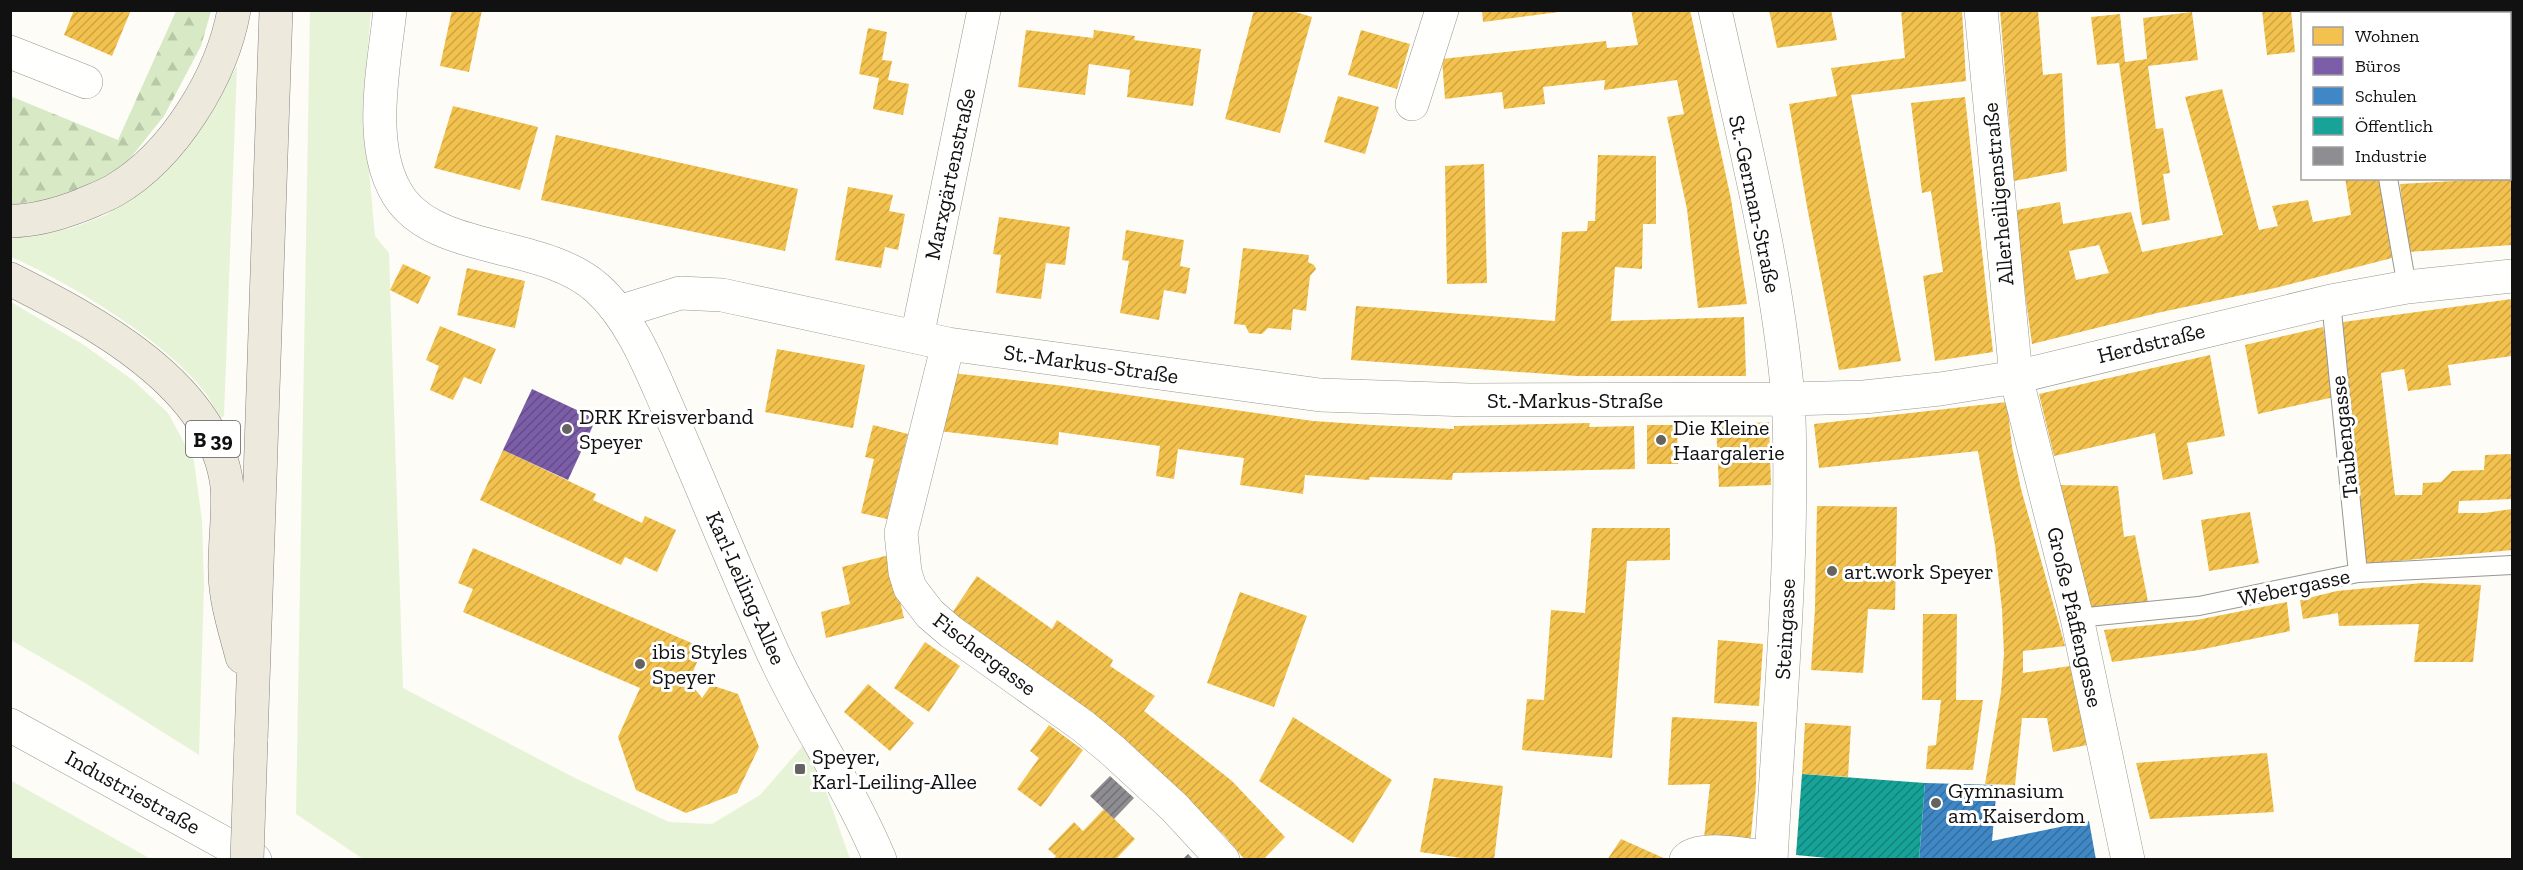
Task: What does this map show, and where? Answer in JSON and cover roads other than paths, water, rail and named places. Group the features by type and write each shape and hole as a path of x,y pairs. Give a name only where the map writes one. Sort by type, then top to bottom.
{"main road":[{"path":"10,220 24,221 61,214 115,190 153,161 186,124 210,80 234,10"},
{"name":"B 39","path":"247,860 276,10"},
{"name":"B 39","path":"10,279 61,304 129,346 183,396 200,417 215,444 226,485 227,594 252,697"}],"street":[{"path":"390,10 380,108 383,155 387,174 403,202 426,222 451,234 559,265 597,288 619,312"},
{"name":"Marxgärtenstraße","path":"932,340 984,10"},
{"path":"1412,104 1442,10"},
{"name":"St.-German-Straße","path":"1714,10 1762,230 1780,328 1788,399"},
{"name":"Allerheiligenstraße","path":"1981,10 2016,377"},
{"path":"10,52 86,82"},
{"name":"Herdstraße","path":"1788,399 1864,397 2016,377 2331,301 2408,287 2512,276"},
{"name":"St.-Markus-Straße","path":"619,312 680,293 722,295 932,340 1320,395 1468,400 1788,399"},
{"name":"Karl-Leiling-Allee","path":"619,312 668,409 773,653 879,860"},
{"name":"Fischergasse","path":"932,340 901,533 905,572 910,588 930,614 951,632 1083,726 1112,750 1174,807 1223,860"},
{"name":"Große Pfaffengasse","path":"2016,377 2077,618 2128,860"},
{"name":"Steingasse","path":"1771,859 1786,626 1790,470 1788,399"},
{"name":"Industriestraße","path":"10,725 255,860"},
{"path":"1686,860 1689,856 1706,851 1771,859"}],"lane":[{"path":"2388,180 2408,287"},
{"name":"Taubengasse","path":"2331,301 2358,573"},
{"name":"Webergasse","path":"2077,618 2199,606 2358,573 2512,565"}],"place":[{"name":"DRK Kreisverband Speyer","path":"567,429"},
{"name":"Die Kleine Haargalerie","path":"1661,440"},
{"name":"art.work Speyer","path":"1832,571"},
{"name":"ibis Styles Speyer","path":"640,664"},
{"name":"Speyer, Karl-Leiling-Allee","path":"800,769"},
{"name":"Gymnasium am Kaiserdom","path":"1936,803"}]}
